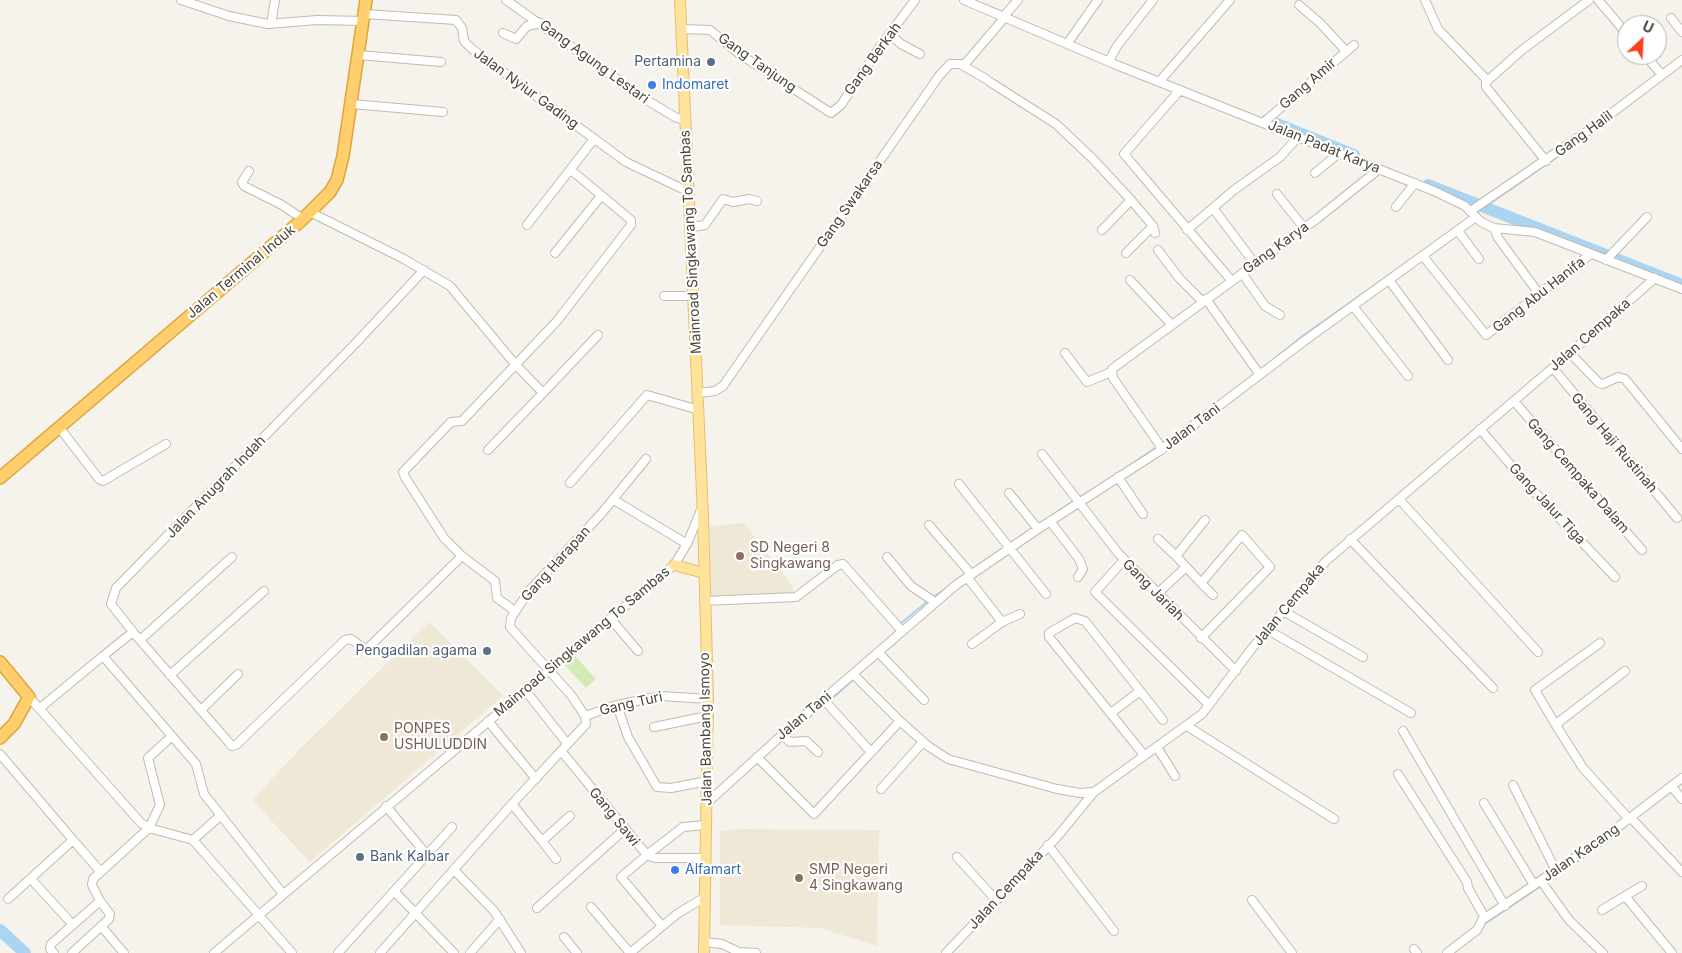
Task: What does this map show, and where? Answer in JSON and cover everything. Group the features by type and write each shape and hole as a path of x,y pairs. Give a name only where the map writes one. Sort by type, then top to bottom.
{"highway":[{"name":"Jalan Terminal Induk","path":"0,478 307,216 330,192 337,180 344,156 366,0"},
{"path":"0,662 29,697 14,724 0,738"}],"main road":[{"name":"Mainroad Singkawang To Sambas","path":"680,0 684,120 689,192 696,227 694,296 703,393 699,410 703,506"},
{"name":"Jalan Bambang Ismoyo","path":"703,506 708,699 707,781 710,801 706,825 705,897 709,942 704,953"},
{"path":"674,565 704,573"}],"street":[{"path":"181,0 229,16 271,24 364,18"},
{"path":"271,24 275,0"},
{"name":"Gang Agung Lestari","path":"506,0 541,23 645,99 675,118 684,120"},
{"name":"Gang Berkah","path":"828,112 836,111 915,0"},
{"name":"Jalan Padat Karya","path":"964,0 1161,79 1180,90 1414,183 1460,203 1494,228 1535,232 1682,289"},
{"name":"Gang Swakarsa","path":"703,393 719,389 727,381 939,76 950,64 962,65 1018,0"},
{"path":"1068,42 1098,0"},
{"path":"1110,58 1153,0"},
{"path":"1161,79 1230,0"},
{"path":"1424,0 1438,29 1486,80 1486,87 1546,161"},
{"path":"1486,80 1522,50 1589,0"},
{"path":"1598,0 1617,22"},
{"path":"1299,5 1320,23 1346,51"},
{"name":"Jalan Nyiur Gading","path":"364,18 456,20 462,28 464,41 472,50 639,170 689,192"},
{"path":"1671,18 1682,32"},
{"path":"503,33 516,39 527,26 541,23"},
{"name":"Gang Tanjung","path":"681,29 710,30 738,53 828,112"},
{"path":"890,34 901,44 920,54"},
{"name":"Gang Amir","path":"1263,123 1354,45"},
{"path":"359,55 441,62"},
{"name":"Gang Halil","path":"1474,213 1484,203 1546,161 1682,60"},
{"path":"962,65 1056,124 1093,159 1131,200 1154,229 1126,253"},
{"path":"1654,65 1662,75"},
{"path":"1180,90 1124,154 1231,280"},
{"path":"352,104 443,112"},
{"path":"1187,230 1250,178 1280,157 1298,137"},
{"path":"527,225 594,139"},
{"path":"1316,172 1339,153"},
{"name":"Gang Karya","path":"1111,372 1112,368 1304,228 1379,169"},
{"path":"515,611 497,598 495,581 462,556 444,538 403,472 451,422 462,421 574,302 631,225 630,220 571,170"},
{"path":"249,171 242,184 284,206 424,270 450,286 515,364 543,393"},
{"path":"1396,208 1414,183"},
{"path":"1277,194 1304,228"},
{"path":"555,253 602,196"},
{"path":"696,227 724,199 733,202 749,199 757,202"},
{"path":"1102,230 1131,200"},
{"path":"1213,208 1255,264"},
{"name":"Jalan Tani","path":"710,801 757,757 856,677 901,628 1008,545 1050,521 1076,501 1118,478 1258,372 1458,231 1474,213"},
{"path":"1606,260 1647,218"},
{"path":"1494,228 1498,238 1540,294"},
{"path":"1458,231 1479,258"},
{"path":"1158,250 1179,278 1204,301 1258,372"},
{"name":"Gang Abu Hanifa","path":"1423,256 1486,336 1591,254"},
{"name":"Jalan Anugrah Indah","path":"133,632 110,604 116,588 353,346 424,270"},
{"path":"1242,273 1265,306 1280,316"},
{"name":"Jalan Cempaka","path":"946,953 994,897 1048,845 1090,800 1094,792 1144,754 1187,726 1209,705 1283,611 1326,561 1655,278"},
{"path":"1130,280 1171,324"},
{"path":"1389,280 1448,360"},
{"path":"664,296 694,296"},
{"path":"1353,306 1408,376"},
{"path":"488,450 598,335"},
{"path":"1066,352 1087,382 1111,372 1160,448"},
{"path":"1570,353 1599,383 1603,384 1618,377 1625,379 1682,449"},
{"name":"Gang Haji Rustinah","path":"1552,368 1677,518"},
{"path":"570,483 647,396 699,410"},
{"name":"Gang Cempaka Dalam","path":"1514,401 1642,550"},
{"path":"58,427 99,479 103,481 166,444"},
{"name":"Gang Jalur Tiga","path":"1480,429 1527,484 1616,577"},
{"name":"Gang Jariah","path":"1042,454 1076,501 1124,560 1236,671"},
{"name":"Gang Harapan","path":"548,670 510,627 512,615 528,591 614,500 646,459"},
{"path":"1118,478 1143,514"},
{"path":"959,484 1046,594"},
{"path":"1009,493 1037,527"},
{"path":"1398,499 1538,652"},
{"path":"614,500 687,544"},
{"name":"Mainroad Singkawang To Sambas","path":"214,953 674,565 687,544 703,506"},
{"path":"1176,556 1205,520"},
{"path":"1050,521 1079,559 1083,570 1078,577"},
{"path":"929,525 1002,622"},
{"path":"1201,583 1242,535 1270,567 1201,638"},
{"path":"1158,539 1213,595"},
{"path":"1350,539 1493,688"},
{"path":"40,708 133,632 230,744 236,745 346,640 351,639 365,649 369,647 462,556"},
{"path":"140,640 232,557"},
{"path":"887,558 912,586 935,602"},
{"path":"1124,560 1095,592 1209,705"},
{"path":"704,601 796,597 806,588 843,564 901,628"},
{"path":"1157,594 1186,567"},
{"path":"170,675 264,590"},
{"path":"1283,611 1363,657"},
{"path":"972,644 1002,622 1020,614"},
{"path":"610,618 638,650"},
{"path":"1144,754 1049,637 1051,630 1074,618 1085,622 1163,720"},
{"path":"1268,630 1411,713"},
{"path":"1600,643 1535,690 1584,768 1682,872"},
{"path":"878,652 924,700"},
{"path":"103,656 196,764 204,794 283,894"},
{"path":"548,670 571,695 585,716"},
{"path":"1558,727 1560,721 1624,671"},
{"path":"201,710 238,674"},
{"path":"856,677 923,742 948,759 1057,789 1080,793 1094,792"},
{"path":"525,690 566,742"},
{"path":"1111,713 1140,692"},
{"name":"Gang Turi","path":"562,752 585,727 587,722 585,716 617,705 669,696 708,699"},
{"path":"29,697 130,812 149,828 193,840 292,953"},
{"path":"826,703 871,752"},
{"path":"617,705 628,737 657,787 671,788 707,781"},
{"path":"654,727 708,716"},
{"path":"488,720 536,779"},
{"path":"757,757 814,814 900,721"},
{"path":"1187,726 1334,819"},
{"path":"1403,731 1505,906"},
{"path":"72,953 101,926 110,914 100,901 92,882 100,871 149,828 160,806 148,758 172,736"},
{"path":"784,737 794,743 805,740 818,752"},
{"path":"881,789 923,742"},
{"path":"1157,747 1175,776"},
{"path":"385,951 512,804 562,752"},
{"name":"Gang Sawi","path":"562,752 647,856 683,827 706,825"},
{"path":"0,754 100,871"},
{"path":"1398,774 1467,882 1468,888 1485,918"},
{"name":"Jalan Kacang","path":"1447,953 1458,950 1485,918 1540,884 1673,788 1682,778"},
{"path":"1513,785 1556,871"},
{"path":"1673,788 1682,799"},
{"path":"1484,803 1522,862 1569,920 1603,953"},
{"path":"512,804 556,859"},
{"path":"386,806 427,855"},
{"path":"193,840 220,815"},
{"path":"542,841 570,816"},
{"path":"342,952 452,827"},
{"path":"538,908 625,829"},
{"path":"8,899 74,840"},
{"path":"1048,845 1114,931"},
{"path":"662,926 621,878 647,856 655,858 706,858"},
{"path":"957,857 994,897"},
{"path":"455,871 486,901 500,919 521,953"},
{"path":"31,879 73,925"},
{"path":"1602,910 1642,886"},
{"path":"394,891 454,953"},
{"path":"1625,896 1672,953"},
{"path":"592,906 630,953 662,926 705,897"},
{"path":"1252,900 1292,953"},
{"path":"54,953 50,949 51,944 100,901"},
{"path":"470,953 500,919"},
{"path":"101,926 124,953"},
{"path":"564,937 577,953"},
{"path":"709,942 739,952 756,953"}],"shaded area":[{"name":"SD Negeri 8 Singkawang","path":"744,523 793,587 795,596 710,597 710,526"},
{"name":"PONPES USHULUDDIN","path":"429,622 503,696 310,862 252,800 299,750"},
{"name":"SMP Negeri 4 Singkawang","path":"741,829 879,830 877,946 820,928 720,925 720,831"}],"green space":[{"path":"575,656 596,679 586,688 565,665"}],"waterway":[{"path":"1267,120 1354,155"},
{"path":"1475,214 1586,137"},
{"path":"1428,185 1682,285"},
{"path":"1259,371 1304,335 1410,260"},
{"path":"1245,381 1255,374"},
{"path":"1109,479 1157,447"},
{"path":"1079,498 1103,483"},
{"path":"1058,511 1075,500"},
{"path":"978,566 988,559"},
{"path":"933,597 956,582"},
{"path":"900,624 929,600"},
{"path":"882,654 897,641"},
{"path":"828,702 854,679"},
{"path":"787,735 824,705"},
{"path":"776,745 784,739"},
{"path":"1676,788 1682,783"},
{"path":"1652,806 1672,791"},
{"path":"1545,883 1607,842 1628,824"},
{"path":"1483,925 1541,886"},
{"path":"0,930 25,953"}],"place":[{"name":"Pertamina","path":"711,62"},
{"name":"Indomaret","path":"652,85"},
{"name":"SD Negeri 8 Singkawang","path":"740,556"},
{"name":"Pengadilan agama","path":"487,651"},
{"name":"PONPES USHULUDDIN","path":"384,737"},
{"name":"Bank Kalbar","path":"360,857"},
{"name":"Alfamart","path":"675,870"},
{"name":"SMP Negeri 4 Singkawang","path":"799,878"}]}
